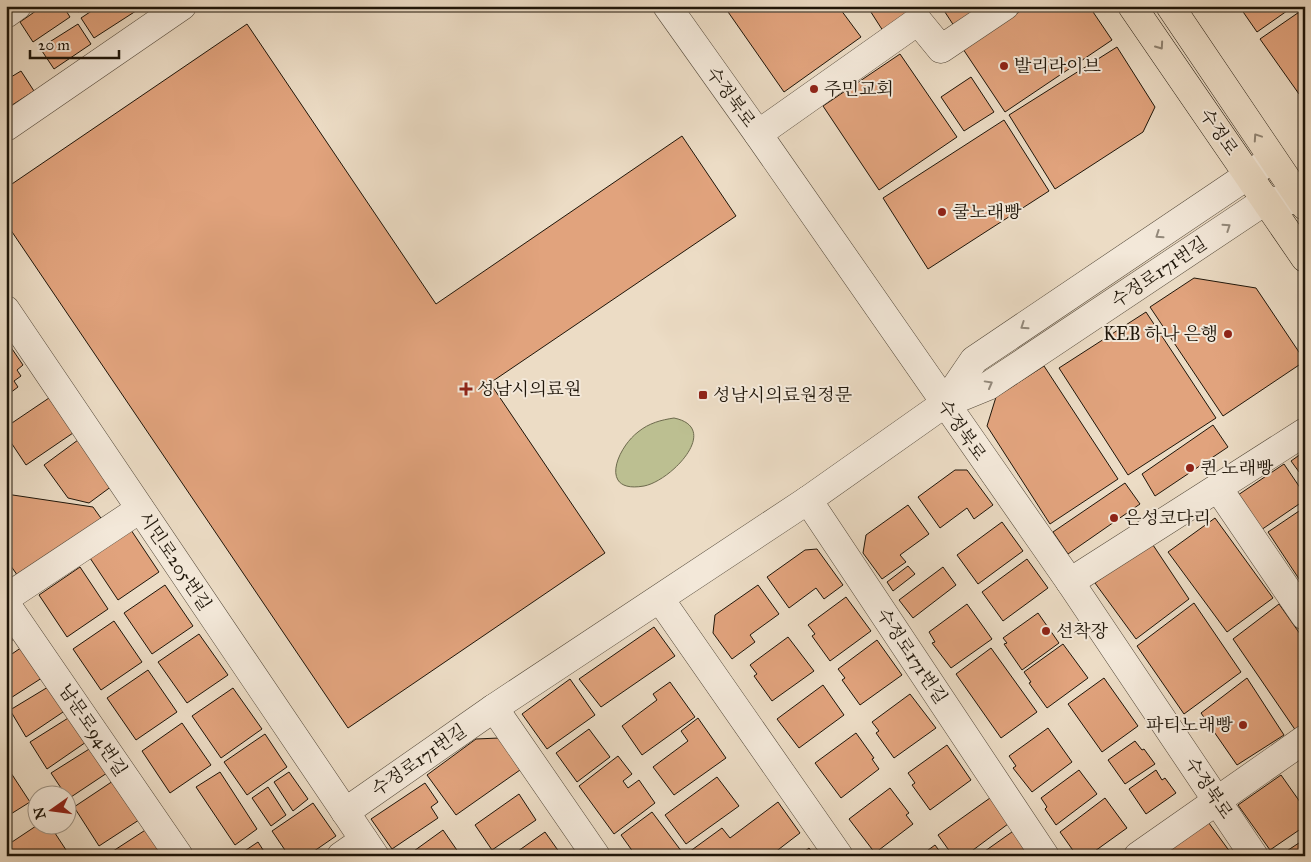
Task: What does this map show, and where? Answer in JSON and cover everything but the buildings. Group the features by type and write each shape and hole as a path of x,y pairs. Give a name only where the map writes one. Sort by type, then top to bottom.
{"main road":[{"name":"수정로","path":"1132,6 1305,258"},
{"name":"수정로","path":"1170,6 1272,159 1303,201"}],"street":[{"path":"6,14 17,6"},
{"path":"6,127 182,6"},
{"name":"수정북로","path":"667,6 1070,582 1254,856"},
{"path":"758,134 918,21 941,49 1004,6"},
{"name":"수정로171번길","path":"944,404 974,360 1272,159"},
{"path":"1265,201 1303,201"},
{"name":"수정로171번길","path":"345,812 494,708 808,500 944,404 988,386 1265,201"},
{"name":"시민로205번길","path":"6,310 370,848"},
{"path":"1070,582 1305,432"},
{"path":"1218,488 1305,616"},
{"name":"수정로171번길","path":"808,500 1045,856"},
{"path":"6,598 140,509"},
{"path":"660,599 839,856"},
{"name":"남문로94번길","path":"6,604 179,856"},
{"path":"494,708 596,856"},
{"path":"1138,856 1305,739"},
{"path":"340,856 370,848"}],"green space":[{"path":"674,418 688,424 693,432 693,443 687,454 667,475 655,482 644,486 630,487 621,483 617,477 616,468 623,449 630,440 638,432 651,424"}],"place":[{"name":"발리라이브","path":"1004,66"},
{"name":"주민교회","path":"814,89"},
{"name":"쿨노래빵","path":"942,212"},
{"name":"KEB 하나 은행","path":"1228,334"},
{"name":"성남시의료원","path":"466,389"},
{"name":"성남시의료원정문","path":"703,395"},
{"name":"퀸 노래빵","path":"1190,468"},
{"name":"은성코다리","path":"1114,518"},
{"name":"선착장","path":"1046,631"},
{"name":"파티노래빵","path":"1243,725"}]}
